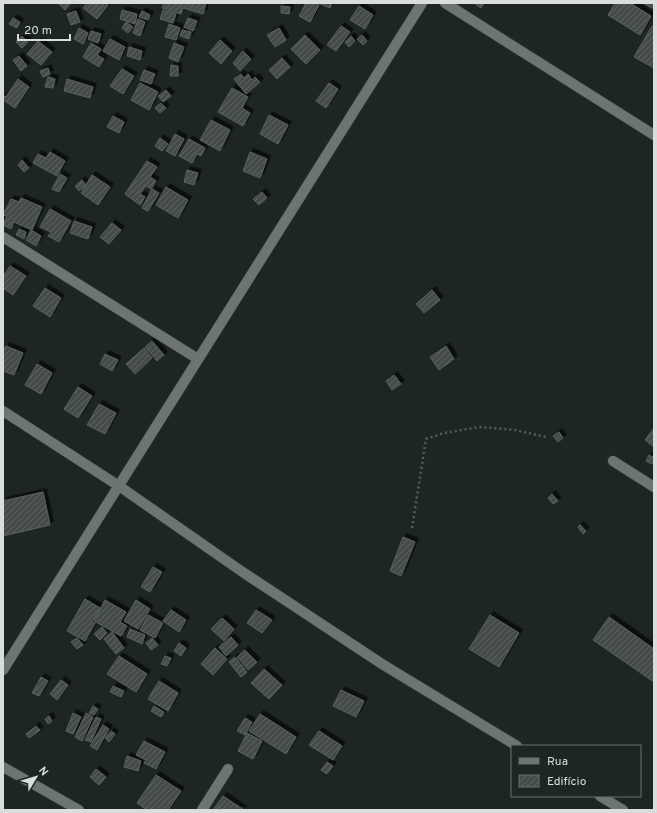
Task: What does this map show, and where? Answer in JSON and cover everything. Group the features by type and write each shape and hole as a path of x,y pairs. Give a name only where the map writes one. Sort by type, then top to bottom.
{"street":[{"path":"3,670 422,3"},
{"path":"445,3 654,135"},
{"path":"3,236 198,359"},
{"path":"3,411 119,486 244,573 375,660 515,745"},
{"path":"613,461 654,487"},
{"path":"3,767 79,810"},
{"path":"202,810 228,769"},
{"path":"602,797 623,810"}],"path":[{"path":"412,528 426,439 444,433 480,427 515,430 546,437"}],"building":[{"path":"58,3 71,3 65,10"},
{"path":"87,3 106,3 108,5 97,19 83,8"},
{"path":"164,3 206,3 203,14 183,8 181,14 162,8"},
{"path":"306,3 316,3 319,5 310,22 299,16"},
{"path":"318,3 332,3 330,8"},
{"path":"474,3 484,3 481,8"},
{"path":"615,3 630,3 651,16 640,35 608,15"},
{"path":"643,3 654,3 654,4 652,8"},
{"path":"281,6 290,7 289,14 281,13"},
{"path":"359,6 373,15 365,29 350,20"},
{"path":"122,10 137,14 135,24 120,19"},
{"path":"163,10 176,14 173,23 160,19"},
{"path":"76,11 80,22 71,25 67,14"},
{"path":"142,11 150,15 148,20 139,17"},
{"path":"13,18 20,22 17,28 9,24"},
{"path":"188,18 197,21 193,31 184,27"},
{"path":"138,19 145,22 140,36 133,33"},
{"path":"126,22 133,27 128,33 122,28"},
{"path":"169,24 180,28 176,40 165,37"},
{"path":"341,26 350,32 336,51 327,45"},
{"path":"652,26 654,27 654,68 634,57"},
{"path":"79,28 88,33 83,44 74,39"},
{"path":"279,28 286,40 275,47 267,35"},
{"path":"182,30 191,32 189,39 180,36"},
{"path":"91,31 101,34 98,43 88,39"},
{"path":"305,35 320,50 306,64 291,49"},
{"path":"362,35 367,41 363,45 357,39"},
{"path":"22,36 28,42 22,48 16,42"},
{"path":"351,36 355,41 349,47 345,42"},
{"path":"110,39 125,47 119,60 103,51"},
{"path":"220,40 232,51 221,64 209,53"},
{"path":"38,41 52,52 41,65 27,54"},
{"path":"91,43 101,49 97,55 104,59 99,67 83,57"},
{"path":"174,43 184,47 178,62 169,58"},
{"path":"129,47 142,51 140,60 127,56"},
{"path":"243,51 251,59 240,71 233,63"},
{"path":"19,56 27,66 21,71 13,60"},
{"path":"282,58 290,67 277,79 269,70"},
{"path":"171,65 178,66 178,76 170,76"},
{"path":"48,68 50,74 43,77 40,71"},
{"path":"122,69 134,76 123,94 110,86"},
{"path":"144,70 155,74 151,84 140,80"},
{"path":"241,74 244,78 248,74 252,80 255,77 260,82 246,94 234,79"},
{"path":"48,77 55,79 53,88 45,87"},
{"path":"18,79 29,87 15,108 3,100 3,96 6,97"},
{"path":"67,79 93,87 90,98 64,91"},
{"path":"140,83 158,92 149,110 131,100"},
{"path":"329,83 338,89 326,108 316,101"},
{"path":"232,88 248,97 242,108 250,113 243,126 218,112"},
{"path":"166,90 171,96 163,102 158,96"},
{"path":"161,103 166,108 160,113 155,108"},
{"path":"269,115 288,125 278,144 260,134"},
{"path":"113,116 124,122 119,133 107,127"},
{"path":"211,120 230,130 220,151 200,140"},
{"path":"175,134 184,139 175,156 166,151"},
{"path":"160,138 168,144 162,151 155,146"},
{"path":"189,139 205,148 201,156 197,154 192,163 179,156"},
{"path":"50,152 65,161 57,176 33,163 38,154 46,158"},
{"path":"250,152 267,159 260,178 243,171"},
{"path":"22,160 29,168 24,172 18,165"},
{"path":"147,161 157,167 150,177 156,181 151,189 146,186 140,194 145,197 140,205 125,194"},
{"path":"187,170 198,173 194,185 184,182"},
{"path":"60,174 67,178 59,192 52,189"},
{"path":"92,175 110,187 98,205 81,193"},
{"path":"82,180 86,185 79,191 75,186"},
{"path":"166,187 188,200 178,218 156,205"},
{"path":"152,189 159,193 148,211 142,208"},
{"path":"262,192 267,198 259,205 253,199"},
{"path":"21,198 42,207 32,230 14,222 11,229 3,225 7,216 3,215 11,199 19,202"},
{"path":"50,209 71,221 59,242 48,236 51,232 40,227"},
{"path":"74,221 92,227 88,239 70,233"},
{"path":"112,223 121,230 109,244 100,237"},
{"path":"19,229 26,232 24,239 16,235"},
{"path":"31,230 41,236 36,246 26,240"},
{"path":"10,266 26,276 13,295 3,288 3,277"},
{"path":"45,288 61,298 50,317 33,306"},
{"path":"432,290 440,300 424,313 416,304"},
{"path":"152,341 164,355 157,361 145,347"},
{"path":"6,346 23,353 14,375 3,371 3,352"},
{"path":"446,346 454,359 439,370 430,357"},
{"path":"144,348 152,358 135,374 126,364"},
{"path":"105,354 118,360 112,371 100,364"},
{"path":"37,364 52,373 41,394 25,385"},
{"path":"394,375 401,384 392,390 386,381"},
{"path":"78,387 92,396 78,418 64,409"},
{"path":"99,404 116,413 105,434 87,425"},
{"path":"654,428 654,447 645,440"},
{"path":"559,432 563,438 558,442 553,436"},
{"path":"649,455 654,458 652,464 646,461"},
{"path":"43,492 50,525 3,536 3,501"},
{"path":"552,494 558,501 553,504 548,498"},
{"path":"580,525 586,531 583,534 578,527"},
{"path":"403,537 415,542 401,576 390,571"},
{"path":"153,567 162,572 150,592 141,587"},
{"path":"85,599 100,608 92,622 95,623 85,641 67,631"},
{"path":"105,600 126,612 120,622 127,626 121,636 94,621"},
{"path":"136,600 150,609 138,629 124,621"},
{"path":"171,610 186,620 179,632 163,621"},
{"path":"256,610 272,620 262,633 247,623"},
{"path":"148,615 163,623 155,638 140,630"},
{"path":"490,615 519,633 499,667 469,649"},
{"path":"609,617 654,649 654,682 593,640"},
{"path":"222,618 234,629 224,641 211,629"},
{"path":"102,627 107,633 100,640 94,634"},
{"path":"130,629 145,635 142,644 127,637"},
{"path":"112,632 124,648 116,654 104,639"},
{"path":"231,637 238,645 226,656 219,647"},
{"path":"77,638 83,645 77,649 71,642"},
{"path":"152,638 158,645 151,650 146,643"},
{"path":"179,643 186,648 181,656 174,651"},
{"path":"215,648 227,659 213,675 201,664"},
{"path":"245,650 257,662 248,670 237,657"},
{"path":"119,656 147,674 136,692 107,674"},
{"path":"165,656 171,658 167,666 161,664"},
{"path":"235,657 247,672 241,677 229,662"},
{"path":"264,669 282,685 269,699 251,683"},
{"path":"41,677 48,681 39,696 32,693"},
{"path":"61,680 68,685 57,700 50,694"},
{"path":"159,681 178,693 168,711 148,699"},
{"path":"113,686 124,691 121,697 110,692"},
{"path":"341,690 364,701 356,717 333,706"},
{"path":"93,706 98,709 94,715 89,713"},
{"path":"154,706 164,712 161,717 151,711"},
{"path":"73,713 81,717 73,734 66,731"},
{"path":"86,713 93,717 82,741 75,737"},
{"path":"260,714 296,737 286,754 249,731"},
{"path":"49,716 52,721 48,724 45,719"},
{"path":"96,717 101,719 91,742 85,740"},
{"path":"245,718 252,722 245,735 237,731"},
{"path":"103,725 109,729 97,750 90,746"},
{"path":"36,726 40,730 29,738 26,734"},
{"path":"111,731 115,734 109,742 105,738"},
{"path":"319,731 342,746 333,760 309,745"},
{"path":"247,733 262,741 253,759 238,751"},
{"path":"144,741 165,752 156,769 144,763 146,760 136,755"},
{"path":"127,756 141,761 138,771 124,767"},
{"path":"327,762 333,766 327,774 321,770"},
{"path":"96,769 106,777 99,785 90,777"},
{"path":"156,775 181,791 168,810 147,810 137,803"},
{"path":"223,796 244,810 213,810"}]}
